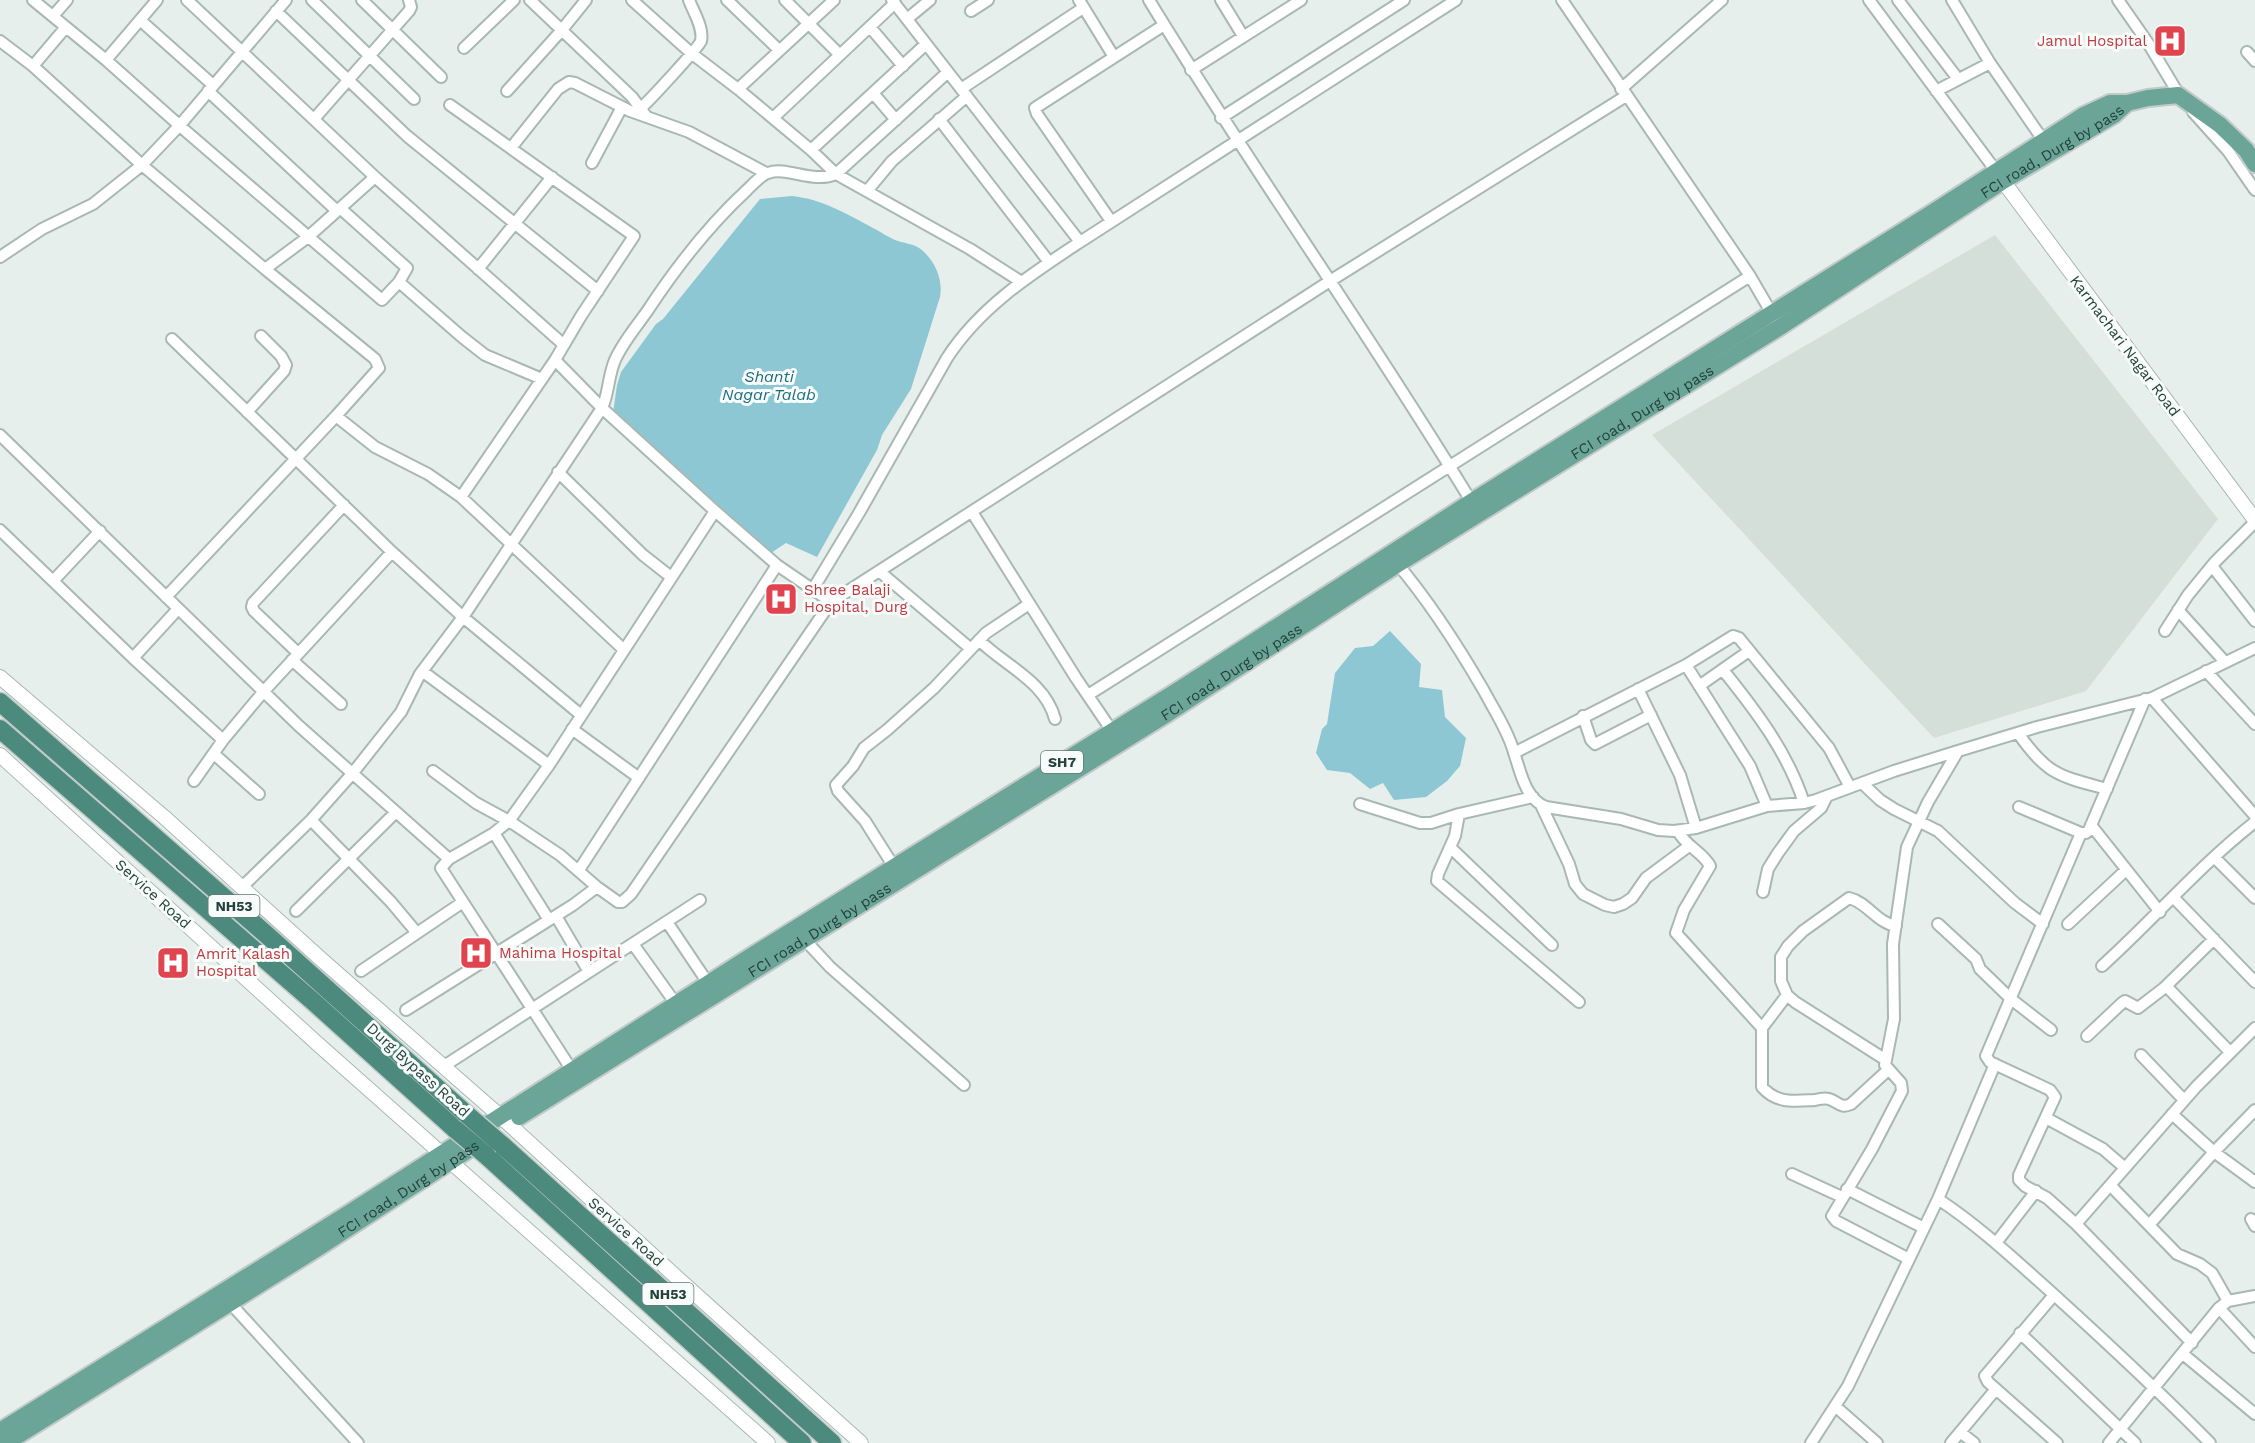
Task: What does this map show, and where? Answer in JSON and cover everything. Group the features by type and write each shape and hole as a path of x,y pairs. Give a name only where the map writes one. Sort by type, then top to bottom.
{"highway":[{"name":"Durg Bypass Road","path":"0,702 268,936 832,1443"},
{"name":"Durg Bypass Road","path":"0,729 487,1156 801,1443"}],"main road":[{"name":"SH7","path":"2127,103 2178,95"},
{"path":"2178,95 2220,125 2246,150 2255,164"},
{"name":"FCI road, Durg by pass","path":"1999,176 2043,140 2084,115 2110,103 2127,103"},
{"name":"FCI road, Durg by pass","path":"9,1434 575,1075 804,939 897,873 1112,731 1394,559 1776,320 1999,176 2114,115 2127,103"},
{"name":"FCI road, Durg by pass","path":"575,1075 708,983 1167,714 1394,559"},
{"name":"FCI road, Durg by pass","path":"9,1434 230,1303 272,1269"}],"street":[{"path":"33,0 106,60 382,300 399,282 407,267 338,209 140,20"},
{"path":"53,16 67,0"},
{"path":"106,60 157,0"},
{"path":"187,0 375,177 564,345"},
{"path":"0,258 42,229 93,204 142,165 180,125 286,0"},
{"path":"312,0 414,99"},
{"path":"362,0 441,77"},
{"path":"314,119 409,11 411,7 409,0"},
{"path":"464,48 514,0"},
{"path":"530,0 623,88 644,112"},
{"path":"507,91 586,0"},
{"path":"632,0 691,52 811,150 836,174 970,249 1020,281"},
{"path":"644,112 701,40 700,29 689,0"},
{"path":"727,0 779,50"},
{"path":"785,0 840,55"},
{"path":"971,11 988,0"},
{"path":"1149,0 1236,142 1330,281 1475,508"},
{"path":"1221,0 1244,36"},
{"path":"1191,70 1301,0"},
{"path":"1221,118 1404,0"},
{"path":"813,589 961,337 1020,281 1456,0"},
{"path":"1562,0 1750,276 1776,320"},
{"path":"433,771 476,803 509,821 560,855 597,887 618,902 622,902 627,899 831,602 1624,93 1722,0"},
{"path":"1869,0 1999,176"},
{"path":"1898,0 1958,79"},
{"path":"1952,0 1990,63 2043,140"},
{"path":"2118,0 2148,43 2178,95 2228,151 2255,190"},
{"path":"738,89 831,1"},
{"path":"773,118 870,27 893,2 1080,242"},
{"path":"907,19 924,2"},
{"path":"867,191 891,161 939,119 964,93 1081,4 1114,57"},
{"path":"276,11 407,136 597,291"},
{"path":"1111,221 1035,108 1164,25"},
{"path":"33,66 66,27"},
{"path":"870,27 903,66"},
{"path":"0,41 33,66 142,165 375,359 378,364 377,371 336,417 295,457 166,597"},
{"path":"811,150 926,44"},
{"path":"2247,52 2255,61"},
{"path":"1936,91 1990,63"},
{"path":"242,887 311,820 352,774 401,712 422,671 463,616 602,408 607,397 616,358 679,263 730,206 766,173 774,171 820,178 836,174 948,72"},
{"path":"511,148 558,89 569,82 622,107 644,112 689,132 766,173"},
{"path":"873,93 896,120"},
{"path":"450,105 634,236 555,360 461,497"},
{"path":"592,163 622,107"},
{"path":"939,119 1049,262"},
{"name":"Karmachari Nagar Road","path":"1999,176 2255,521"},
{"path":"265,269 308,237 375,177"},
{"path":"478,269 552,177"},
{"path":"1088,695 1750,276"},
{"path":"399,282 462,338 485,355 542,379"},
{"path":"246,412 284,371 285,365 281,356 261,336"},
{"path":"171,339 392,552 463,616 581,715"},
{"path":"555,360 602,408 715,511 777,565 831,602"},
{"path":"336,417 375,447 428,474 461,497 623,649"},
{"path":"0,435 299,726 449,859"},
{"path":"558,472 643,555 671,577"},
{"path":"341,704 252,607 253,603 344,505"},
{"path":"575,1075 498,952 441,868 449,859 494,833 509,821 549,765 715,511"},
{"path":"972,512 1112,731"},
{"path":"2165,631 2188,595 2255,521"},
{"path":"0,530 133,658 223,740"},
{"path":"52,581 99,531"},
{"path":"194,781 223,740 264,690 392,552"},
{"path":"1394,559 1468,664 1503,725 1519,771 1533,797 1541,805 1569,864 1575,884 1583,894 1605,905 1614,907 1623,904 1632,898 1646,878 1689,846"},
{"path":"579,870 777,565"},
{"path":"2212,566 2255,621"},
{"path":"879,571 971,649"},
{"path":"897,873 865,821 836,785 853,766 864,748 934,688 979,640 1029,604"},
{"path":"133,658 178,609"},
{"path":"2178,610 2225,662"},
{"path":"1514,753 1686,665 1733,636 1739,638 1829,748 1850,787"},
{"path":"979,640 1042,692 1048,700 1055,719"},
{"path":"1541,805 1621,819 1658,830 1678,831 1696,828 1767,806 1801,803 1827,796 1958,751 2149,698 2255,648"},
{"path":"1699,686 1749,651"},
{"path":"1686,665 1750,766 1767,806"},
{"path":"1723,670 1775,741 1794,776 1803,823"},
{"path":"422,671 549,765"},
{"path":"2206,671 2255,724"},
{"name":"Service Road","path":"0,677 126,784 322,960 505,1119 777,1369 861,1443"},
{"path":"1638,689 1680,775 1696,828"},
{"path":"2019,807 2086,833 2149,698"},
{"path":"2149,698 2255,816"},
{"path":"1583,716 1591,740 1595,744 1651,715"},
{"path":"572,729 639,778"},
{"path":"2018,733 2032,754 2055,773 2107,789"},
{"path":"1787,995 1762,1028 1762,1087 1778,1099 1791,1102 1827,1099 1842,1106 1851,1104 1887,1065 1894,1019 1893,944 1907,846 1918,821 1958,751"},
{"path":"214,754 259,794"},
{"name":"Service Road","path":"0,755 320,1046 768,1443"},
{"path":"1862,783 1887,804 1938,831 2015,903 2043,924"},
{"path":"1763,892 1768,869 1794,831 1821,808 1827,796"},
{"path":"1360,804 1420,823 1431,823 1459,814 1533,797"},
{"path":"296,911 395,813"},
{"path":"1459,814 1452,848 1437,878 1440,885 1579,1002"},
{"path":"311,820 391,902 417,933"},
{"path":"2103,966 2214,857 2255,822"},
{"path":"2091,825 2160,912"},
{"path":"1678,831 1689,846 1710,866 1684,910 1676,933 1762,1028"},
{"path":"2081,832 1986,1056 1995,1064 2050,1090 2055,1097 2019,1175 2022,1183 2047,1198 2076,1224 2192,1343"},
{"path":"494,833 590,972"},
{"path":"1452,848 1552,945"},
{"path":"2214,857 2255,898"},
{"path":"2068,924 2126,870"},
{"path":"406,1010 553,918 597,887"},
{"path":"1896,926 1885,924 1853,898 1845,900 1803,931 1783,951 1780,963 1781,981 1787,995 1887,1065 1901,1083 1902,1091 1872,1149 1833,1212 1834,1219 1909,1259"},
{"path":"2174,898 2255,982"},
{"path":"444,1066 700,900"},
{"path":"361,971 463,902"},
{"path":"667,922 708,983"},
{"path":"1938,924 1976,959 1980,969 2011,999 2051,1030"},
{"path":"804,939 830,967 964,1085"},
{"path":"2087,1036 2125,1001 2138,1008 2164,988 2214,939"},
{"path":"633,944 675,1004"},
{"path":"2164,988 2172,991 2230,1052"},
{"path":"2076,1224 2184,1100 2255,1028"},
{"path":"2141,1055 2184,1100"},
{"path":"1811,1443 1848,1386 1938,1198 1995,1064"},
{"path":"2149,1225 2255,1110"},
{"path":"2172,1114 2214,1152 2255,1182"},
{"path":"2046,1118 2103,1149 2125,1168"},
{"path":"1792,1174 1845,1193 1924,1228"},
{"path":"2110,1185 2177,1254 2200,1264 2212,1273 2228,1301"},
{"path":"1996,1243 2036,1191"},
{"path":"1938,1198 1996,1243 2076,1313 2155,1387 2210,1443"},
{"path":"2054,1295 1985,1376 1988,1382 2057,1443"},
{"path":"2109,1443 2219,1308 2228,1301 2255,1296"},
{"path":"230,1303 358,1443"},
{"path":"2219,1308 2255,1347"},
{"path":"2020,1333 2135,1443"},
{"path":"2183,1354 2255,1414"},
{"path":"1952,1443 1996,1389"},
{"path":"1835,1406 1877,1443"},
{"path":"1960,1432 1974,1443"}],"shaded area":[{"path":"1995,235 2218,519 2086,691 1934,738 1652,435"}],"water":[{"name":"Shanti Nagar Talab","path":"792,196 824,204 891,238 917,247 932,261 938,272 940,284 940,297 911,389 882,435 877,450 817,557 786,543 771,553 613,413 621,372 656,324 663,319 760,199"},
{"path":"1390,631 1421,664 1419,687 1442,690 1445,717 1466,738 1460,766 1447,781 1426,797 1394,800 1383,783 1370,789 1350,773 1327,770 1316,753 1322,729 1327,724 1335,673 1355,648 1373,646"}],"place":[{"name":"Jamul Hospital","path":"2170,41"},
{"name":"Shree Balaji Hospital, Durg","path":"781,599"},
{"name":"Mahima Hospital","path":"476,953"},
{"name":"Amrit Kalash Hospital","path":"173,963"}]}
